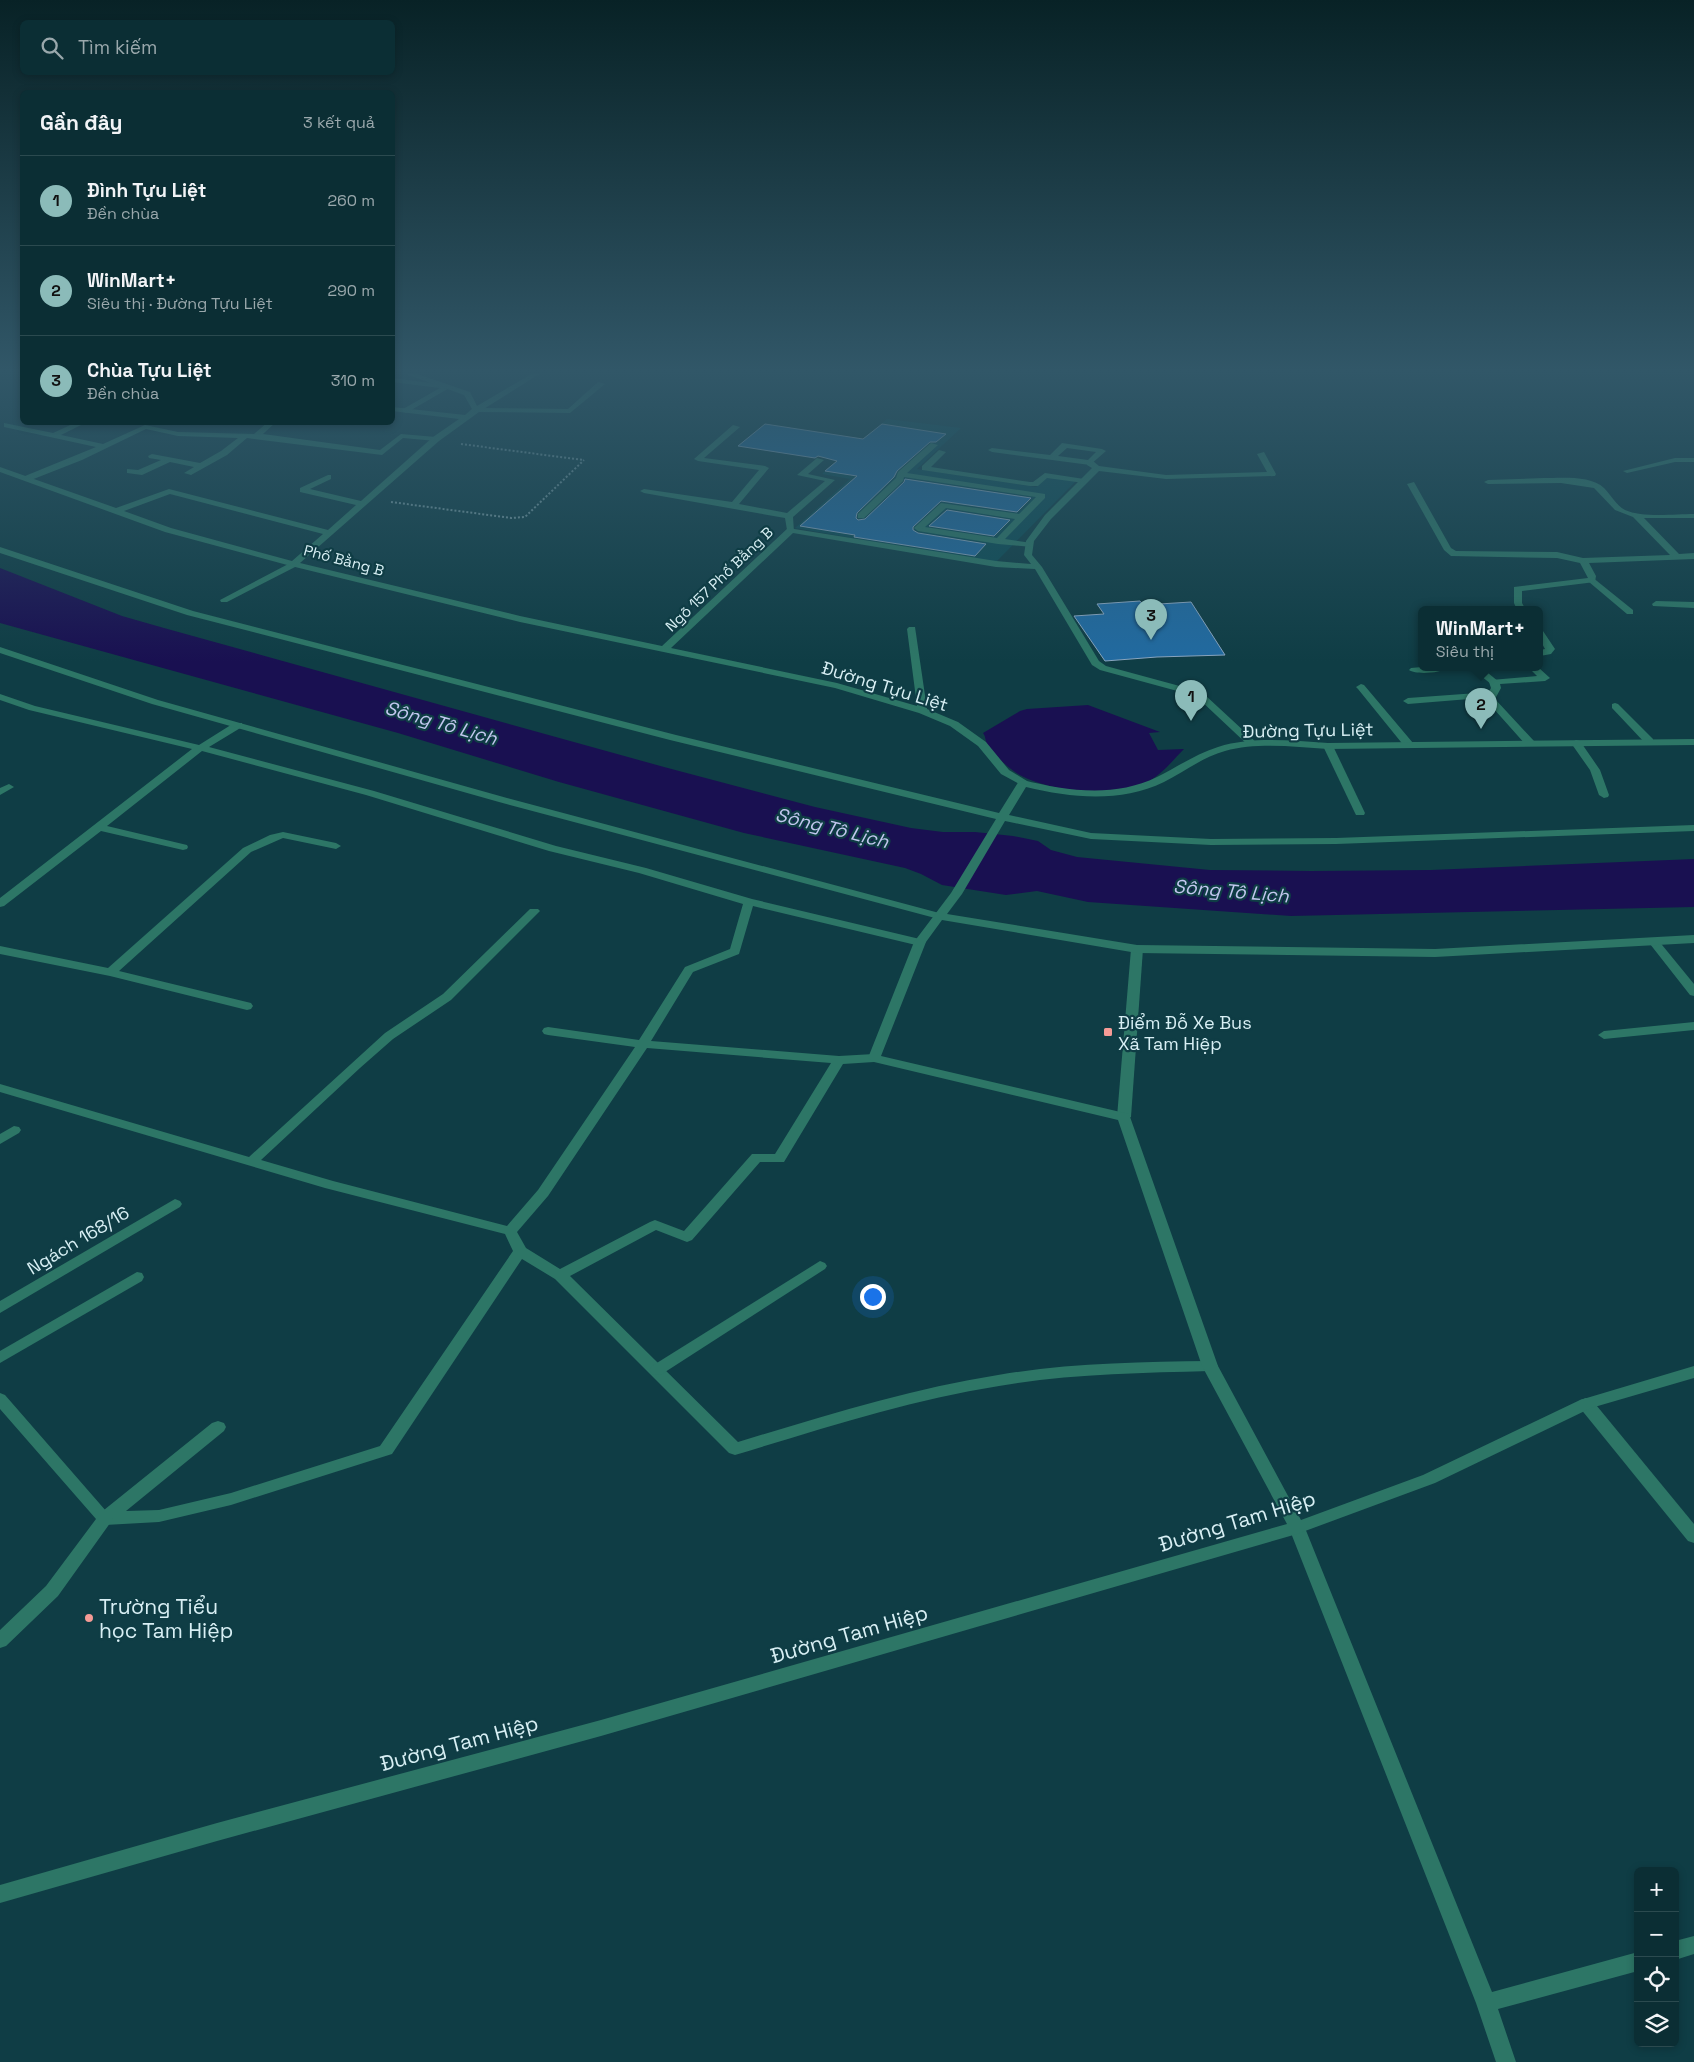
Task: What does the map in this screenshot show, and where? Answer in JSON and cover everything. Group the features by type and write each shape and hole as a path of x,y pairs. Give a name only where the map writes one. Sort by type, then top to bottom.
{"street":[{"path":"28,478 50,469"},
{"path":"130,471 139,473 147,469"},
{"path":"188,473 196,469"},
{"name":"Phố Bằng B","path":"294,564 402,469"},
{"path":"734,504 763,469"},
{"path":"789,516 831,480 801,475 808,469"},
{"path":"862,516 900,480 901,474 906,469"},
{"path":"933,469 1030,484 1035,484 1045,475 1084,480"},
{"path":"1090,469 1084,480 1048,517 1030,541 1028,555 1038,567 1095,663 1103,668 1184,690 1202,697 1252,744"},
{"path":"1119,469 1166,477 1272,474 1269,469"},
{"path":"1627,471 1635,469"},
{"path":"2,471 28,478 168,530 294,564"},
{"path":"901,474 1042,496 998,541"},
{"path":"328,477 303,490 363,504"},
{"path":"1488,482 1540,480 1587,484 1597,486 1621,512 1694,516"},
{"path":"1410,484 1448,550 1454,554 1556,555 1583,561 1694,556"},
{"path":"117,511 169,491 329,533"},
{"path":"644,491 734,504 789,516"},
{"path":"1021,517 944,505 918,528 1029,545"},
{"path":"1635,514 1677,557"},
{"path":"789,516 791,530 996,564 1038,567"},
{"name":"Ngõ 157 Phố Bằng B","path":"666,648 791,530"},
{"path":"0,550 190,613 674,738 1002,817 1090,836 1211,842 1336,842 1694,828"},
{"path":"1583,561 1592,580 1630,612"},
{"name":"Phố Bằng B","path":"294,564 520,618 666,648"},
{"path":"224,600 294,564"},
{"path":"1520,606 1517,589 1592,580"},
{"path":"1656,604 1694,605"},
{"path":"912,629 922,711"},
{"path":"1543,638 1550,649 1548,652 1543,653"},
{"name":"Đường Tựu Liệt","path":"666,648 837,686 922,711 954,724 982,744 1005,772 1023,783 1074,792 1103,794 1130,791 1151,784 1202,756 1224,749 1252,744 1272,743 1328,746 1694,742"},
{"path":"0,650 155,702 503,800 939,916 1137,949 1435,953 1694,939"},
{"path":"1414,670 1418,670"},
{"path":"1480,671 1494,682 1496,688 1490,699 1530,743"},
{"path":"1494,682 1545,678 1537,671"},
{"path":"1361,687 1409,744"},
{"path":"1408,700 1491,695"},
{"path":"0,697 32,708 246,759 370,793 553,849 642,870 749,902 920,942"},
{"path":"1615,706 1649,741"},
{"path":"0,904 199,749 238,724"},
{"path":"1576,743 1595,770 1604,795"},
{"path":"1328,746 1360,813"},
{"path":"874,1058 920,942 956,894 1023,783"},
{"path":"100,827 183,847"},
{"path":"110,972 247,850 274,837 284,835 336,846"},
{"path":"510,1230 543,1193 643,1044 689,970 735,951 749,902"},
{"path":"251,1162 355,1065 389,1036 447,997 534,911"},
{"path":"1654,942 1694,992"},
{"path":"1137,949 1124,1117 1210,1366 1297,1528 1486,2003 1506,2062"},
{"path":"0,950 110,972 248,1006"},
{"path":"1604,1035 1694,1026"},
{"path":"548,1031 643,1044 839,1060 874,1058 1124,1117"},
{"path":"560,1275 655,1226 687,1237 758,1157 780,1159 839,1060"},
{"path":"0,1088 330,1185 510,1230"},
{"path":"0,1140 14,1130"},
{"name":"Ngách 168/16","path":"0,1308 175,1204"},
{"path":"510,1230 520,1251 560,1275 735,1449 911,1398 999,1380 1087,1369 1210,1366"},
{"path":"105,1520 159,1516 231,1499 386,1450 520,1251"},
{"path":"657,1370 820,1266"},
{"path":"0,1358 136,1277"},
{"name":"Đường Tam Hiệp","path":"0,1894 216,1832 602,1728 1297,1528 1429,1479 1586,1404 1694,1372"},
{"path":"0,1399 105,1520"},
{"path":"1586,1404 1694,1536"},
{"path":"0,1641 52,1591 105,1520 218,1427"},
{"path":"1679,1950 1694,1946"},
{"path":"1486,2003 1634,1962"}],"path":[{"path":"388,502 511,518 525,517 574,469"}],"shaded area":[{"path":"828,469 918,469 1036,487 1047,477 1076,481 995,563 795,528 850,479 822,474"}],"water":[{"name":"Sông Tô Lịch","path":"0,568 122,616 164,628 664,767 815,807 911,828 1013,836 1038,841 1051,850 1077,857 1210,870 1431,870 1694,859 1694,907 1291,916 1088,902 1037,891 1006,895 942,885 905,868 744,833 559,782 398,733 0,623"},
{"path":"1088,705 1160,732 1149,733 1158,750 1184,749 1161,772 1144,784 1131,789 1096,792 1057,787 1023,777 1008,767 994,753 987,744 983,733 1020,711 1027,709"}],"building":[{"path":"827,469 899,469 894,477 857,513 856,518 858,520 865,519 905,479 1031,498 1017,512 941,501 913,527 913,530 918,533 986,544 975,556 854,537 855,535 800,526 857,476 825,471"},
{"path":"947,510 1010,520 994,536 929,526"},
{"path":"1140,601 1143,605 1191,602 1225,655 1105,661 1074,616 1104,614 1097,604"}],"place":[{"name":"Chùa Tựu Liệt","path":"1151,640"},
{"name":"Đình Tựu Liệt","path":"1191,721"},
{"name":"WinMart+","path":"1481,729"},
{"name":"Điểm Đỗ Xe Bus Xã Tam Hiệp","path":"1108,1032"},
{"name":"Trường Tiểu học Tam Hiệp","path":"89,1618"}]}
